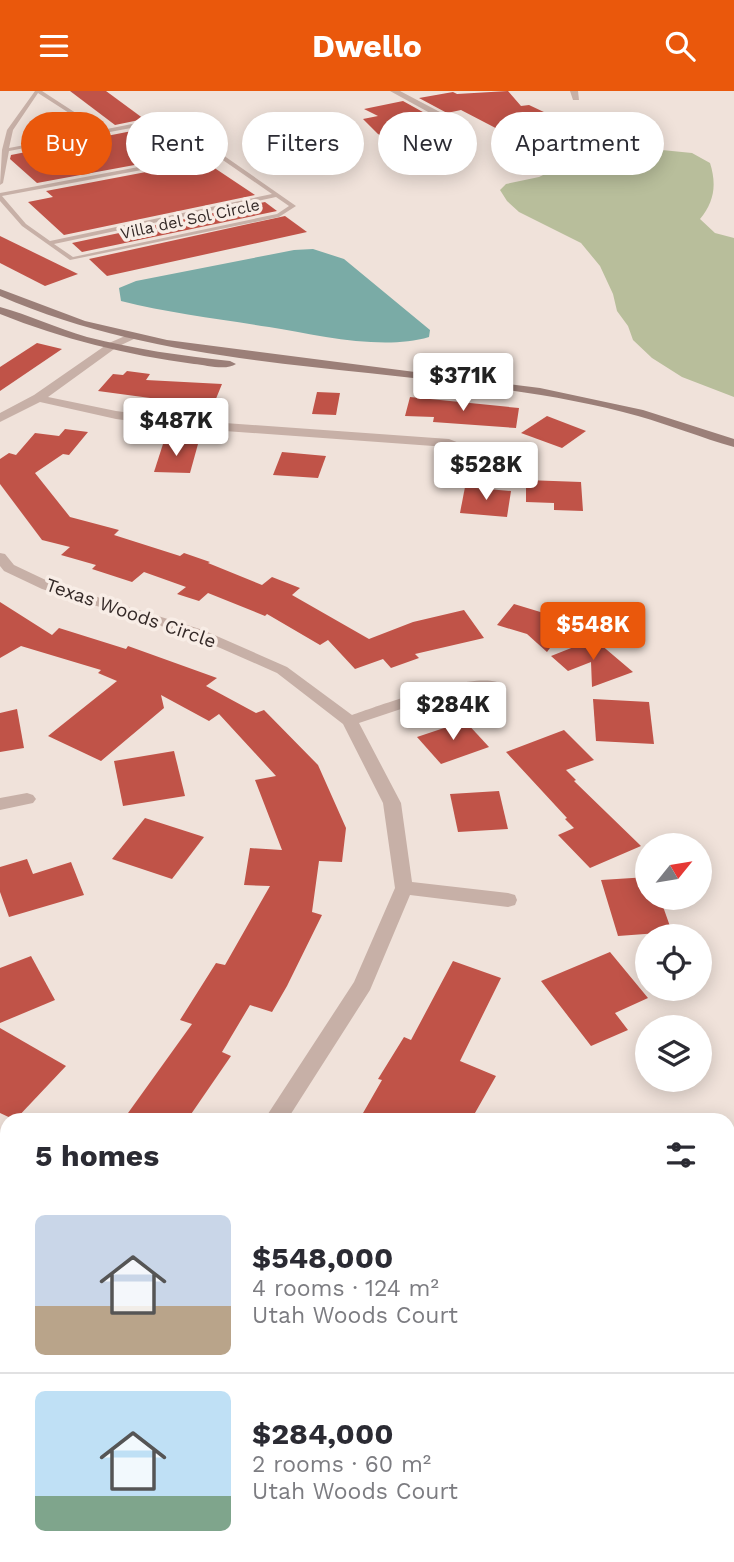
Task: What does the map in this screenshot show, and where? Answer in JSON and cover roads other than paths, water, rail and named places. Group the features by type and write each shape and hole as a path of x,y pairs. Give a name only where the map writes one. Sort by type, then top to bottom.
{"street":[{"path":"394,91 433,112"},
{"path":"0,292 64,318 132,336 237,355 543,391 659,419 734,443"},
{"path":"0,310 28,323 113,345 205,362 432,376"},
{"path":"0,418 38,398 113,345 132,336"},
{"path":"38,398 116,415 183,424 449,443 491,458"},
{"name":"Texas Woods Circle","path":"3,565 47,586 198,633 282,670 350,722 392,803 404,888"},
{"path":"350,722 441,690 496,686"},
{"path":"0,804 27,799"},
{"path":"280,1113 363,985 404,888 508,900"}],"lane":[{"path":"0,183 10,131 38,91 71,112"},
{"name":"Villa del Sol Circle","path":"5,150 21,147"},
{"name":"Villa del Sol Circle","path":"48,243 72,259 279,215 293,206 228,161"},
{"path":"48,243 24,225 0,196 126,172"},
{"name":"Villa del Sol Circle","path":"48,243 277,195"}],"water":[{"path":"313,249 344,259 430,330 429,337 391,342 350,340 121,301 119,288 136,281 294,250"}]}
